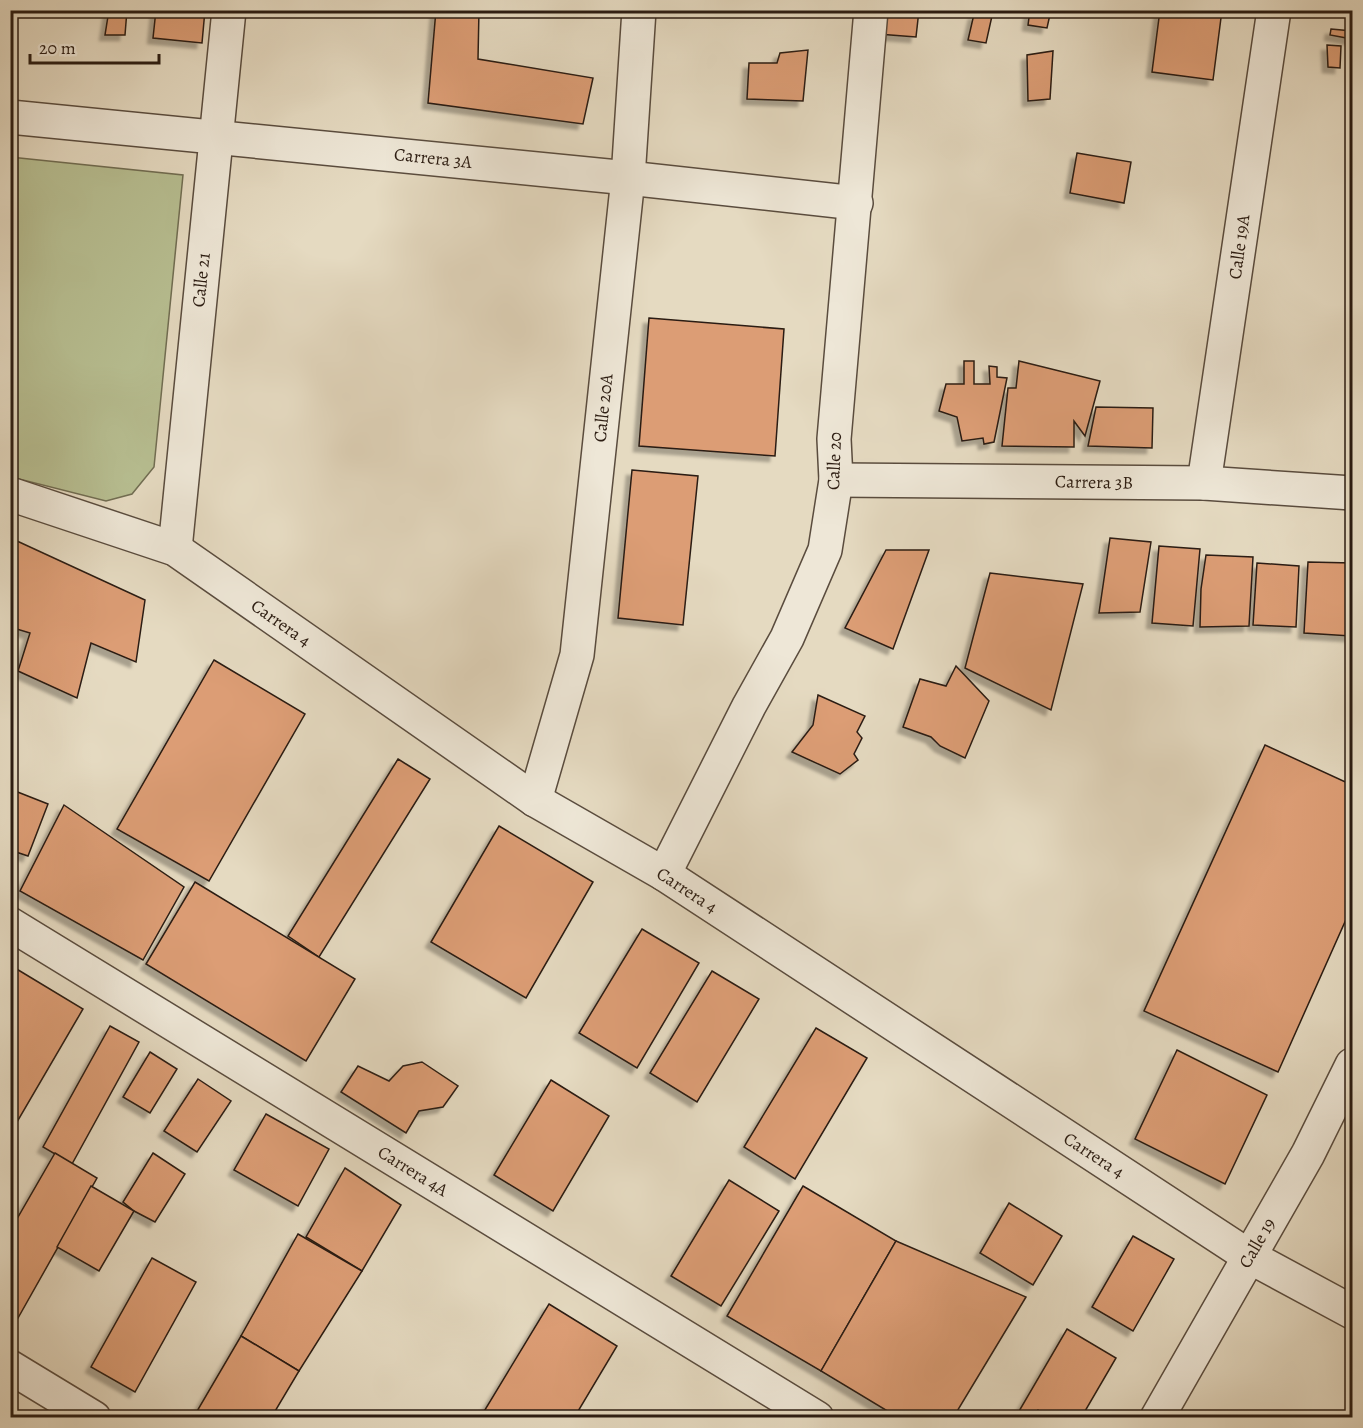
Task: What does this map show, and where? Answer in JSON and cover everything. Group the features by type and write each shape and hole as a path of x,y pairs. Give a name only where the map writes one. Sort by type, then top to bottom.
{"street":[{"name":"Calle 21","path":"175,549 229,10"},
{"name":"Calle 20A","path":"535,800 577,655 628,178 639,10"},
{"name":"Calle 20","path":"664,874 749,706 787,638 825,550 836,480 834,439 871,10"},
{"name":"Calle 19A","path":"1204,483 1274,10"},
{"name":"Carrera 3A","path":"10,117 215,136 856,203"},
{"name":"Carrera 3B","path":"836,480 1204,483 1353,493"},
{"name":"Carrera 4","path":"10,494 175,549 535,800 664,874 1250,1257 1353,1312"},
{"name":"Carrera 4A","path":"10,924 817,1418"},
{"name":"Calle 19","path":"1157,1418 1308,1154 1353,1065"},
{"path":"10,1367 94,1418"}],"green space":[{"path":"10,157 183,175 154,467 132,494 106,501 11,477"}],"building":[{"path":"109,10 127,10 125,35 105,35"},
{"path":"156,10 205,10 202,43 153,38"},
{"path":"436,10 479,10 478,59 593,78 583,124 428,103"},
{"path":"881,10 919,10 916,37 878,34"},
{"path":"1030,10 1051,10 1047,28 1028,25"},
{"path":"1160,10 1222,10 1213,80 1152,72"},
{"path":"974,14 992,16 986,43 968,40"},
{"path":"1331,29 1352,31 1352,39 1330,35"},
{"path":"1327,45 1341,46 1340,68 1328,67"},
{"path":"808,50 803,101 747,99 749,63 777,63 780,53"},
{"path":"1053,51 1050,99 1028,101 1027,55"},
{"path":"1077,153 1131,162 1124,203 1070,193"},
{"path":"649,318 784,329 775,456 639,446"},
{"path":"964,361 974,361 974,384 990,384 989,366 997,367 997,377 1007,378 994,442 984,444 983,438 962,441 957,417 939,411 946,384 964,384"},
{"path":"1019,361 1100,381 1085,436 1074,421 1074,447 1002,446 1008,388 1016,388"},
{"path":"1096,407 1153,408 1152,448 1088,446"},
{"path":"632,470 698,476 683,625 618,618"},
{"path":"1110,538 1151,542 1140,612 1099,613"},
{"path":"10,539 17,541 10,573"},
{"path":"17,541 145,600 136,662 91,643 77,698 18,671 30,633 10,627 10,573"},
{"path":"1159,546 1200,549 1193,626 1152,623"},
{"path":"886,550 929,550 893,649 845,628"},
{"path":"1206,555 1253,557 1249,626 1200,627 1201,589"},
{"path":"1308,562 1352,563 1351,636 1304,633"},
{"path":"1257,563 1299,566 1296,627 1253,625"},
{"path":"990,573 1083,584 1051,710 965,668"},
{"path":"214,660 305,714 209,881 117,829"},
{"path":"956,666 989,701 965,758 940,746 931,737 903,727 920,679 946,686"},
{"path":"818,695 865,716 857,732 862,738 854,754 858,760 840,774 792,752 813,725"},
{"path":"1265,745 1352,785 1352,906 1278,1072 1144,1011"},
{"path":"398,759 430,779 319,957 288,936"},
{"path":"10,789 48,804 28,856 13,851 10,857"},
{"path":"64,805 184,887 143,960 20,891"},
{"path":"499,826 593,882 526,998 431,942"},
{"path":"195,882 355,979 306,1061 146,964"},
{"path":"642,929 699,963 637,1068 579,1033"},
{"path":"10,965 83,1009 10,1134"},
{"path":"712,971 759,999 697,1102 650,1073"},
{"path":"110,1026 139,1042 72,1164 43,1147"},
{"path":"816,1028 867,1058 795,1179 744,1147"},
{"path":"1177,1050 1267,1095 1225,1184 1135,1139"},
{"path":"150,1052 177,1069 150,1113 123,1097"},
{"path":"422,1062 458,1086 443,1107 419,1111 406,1133 341,1092 358,1066 389,1081 403,1066"},
{"path":"198,1079 231,1101 197,1152 164,1131"},
{"path":"551,1080 609,1116 553,1211 494,1175"},
{"path":"266,1114 329,1149 298,1206 234,1170"},
{"path":"55,1153 97,1178 18,1318 10,1313 10,1231"},
{"path":"153,1153 185,1174 155,1222 134,1211 123,1202"},
{"path":"345,1168 401,1205 362,1271 306,1237"},
{"path":"729,1180 779,1211 721,1306 671,1276"},
{"path":"91,1186 134,1211 99,1271 57,1247"},
{"path":"803,1186 896,1241 821,1371 727,1316"},
{"path":"1009,1203 1062,1236 1033,1285 980,1253"},
{"path":"298,1234 362,1271 299,1371 241,1336"},
{"path":"1133,1236 1174,1259 1133,1331 1092,1307"},
{"path":"896,1241 1026,1297 953,1418 899,1418 821,1371"},
{"path":"152,1258 196,1282 135,1392 91,1367"},
{"path":"549,1304 617,1346 574,1418 480,1418"},
{"path":"1067,1329 1116,1358 1081,1418 1050,1418 1038,1410 1033,1418 1015,1418"},
{"path":"241,1336 299,1371 271,1418 193,1418"}]}
